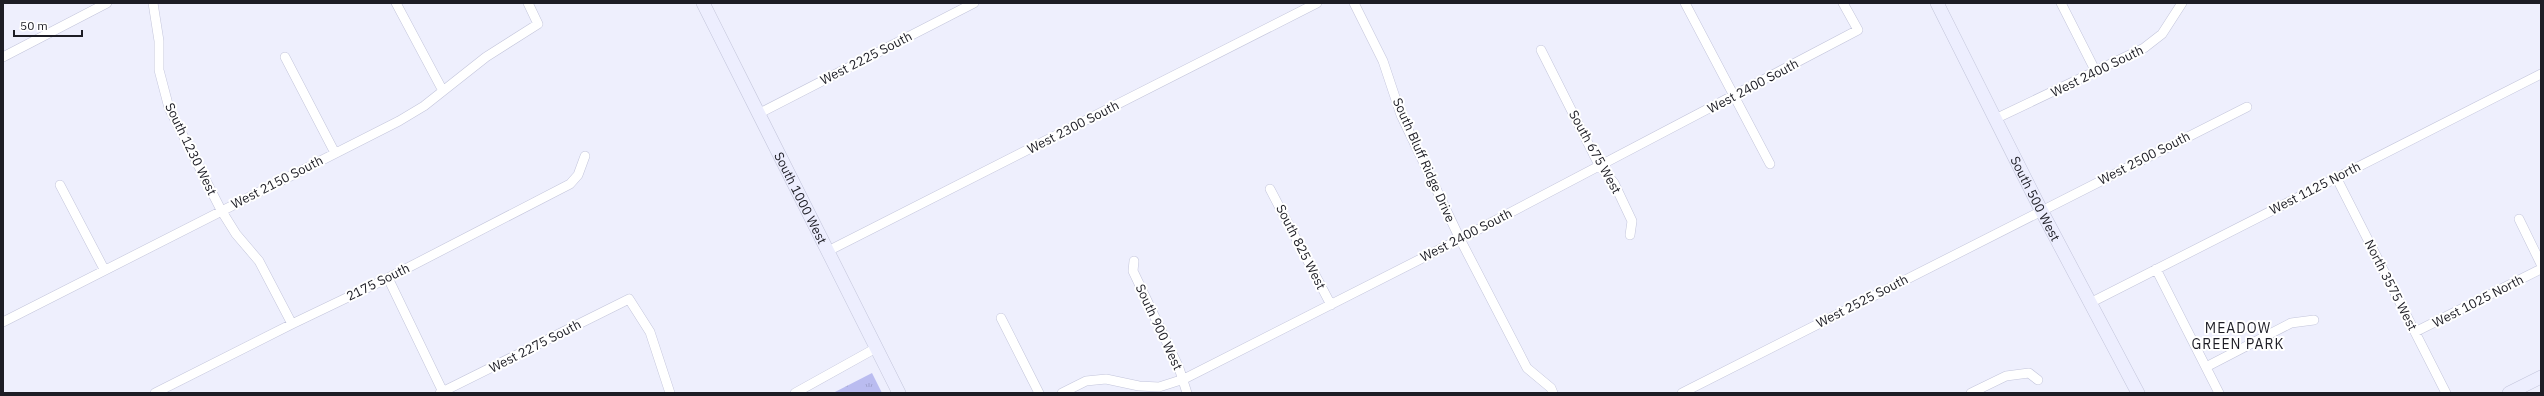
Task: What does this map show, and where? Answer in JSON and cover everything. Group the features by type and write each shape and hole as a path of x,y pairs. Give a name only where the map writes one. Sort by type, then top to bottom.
{"main road":[{"name":"South 1000 West","path":"703,3 899,393"},
{"name":"South 500 West","path":"1937,3 2041,210 2138,393"},
{"path":"2509,393 2541,377"}],"street":[{"path":"3,57 107,3"},
{"name":"South 1230 West","path":"153,3 159,41 159,70 169,108 221,210 236,234 259,261 292,324"},
{"path":"396,3 443,91"},
{"name":"West 2150 South","path":"3,322 104,269 399,121 424,106 486,57 538,24 528,3"},
{"name":"West 2225 South","path":"758,114 974,3"},
{"name":"West 2300 South","path":"828,251 1317,3"},
{"name":"South Bluff Ridge Drive","path":"1354,3 1383,61 1401,115 1460,239 1527,368 1551,388 1553,393"},
{"path":"1685,3 1770,164"},
{"name":"West 2400 South","path":"1062,393 1093,381 1106,379 1139,386 1158,387 1184,379 1460,239 1858,30 1843,3"},
{"path":"2061,3 2096,72"},
{"name":"West 2400 South","path":"1995,119 2144,48 2162,34 2182,3"},
{"name":"South 675 West","path":"1542,50 1600,165 1614,183 1632,221 1630,235"},
{"path":"285,56 335,153"},
{"name":"West 1125 North","path":"2090,303 2541,74"},
{"name":"West 2500 South","path":"2041,210 2247,107"},
{"name":"2175 South","path":"156,393 292,324 388,278 570,184 578,175 585,156"},
{"name":"North 3575 West","path":"2336,177 2446,393"},
{"path":"60,185 104,269"},
{"name":"South 825 West","path":"1270,189 1331,305"},
{"name":"West 2525 South","path":"1682,393 2041,210"},
{"path":"2519,219 2541,264"},
{"name":"South 900 West","path":"1134,261 1133,271 1184,379 1187,393"},
{"path":"2156,269 2220,393"},
{"name":"West 1025 North","path":"2415,332 2541,269"},
{"path":"388,278 442,392"},
{"name":"West 2275 South","path":"442,392 629,299 650,332 670,393"},
{"path":"1001,318 1039,393"},
{"path":"2206,367 2292,323 2314,320"},
{"path":"795,393 876,348"},
{"path":"1971,393 2006,376 2029,373 2038,380"}],"green space":[{"path":"872,373 882,393 833,393"}],"district":[{"name":"MEADOW GREEN PARK","path":"2238,336"}]}
